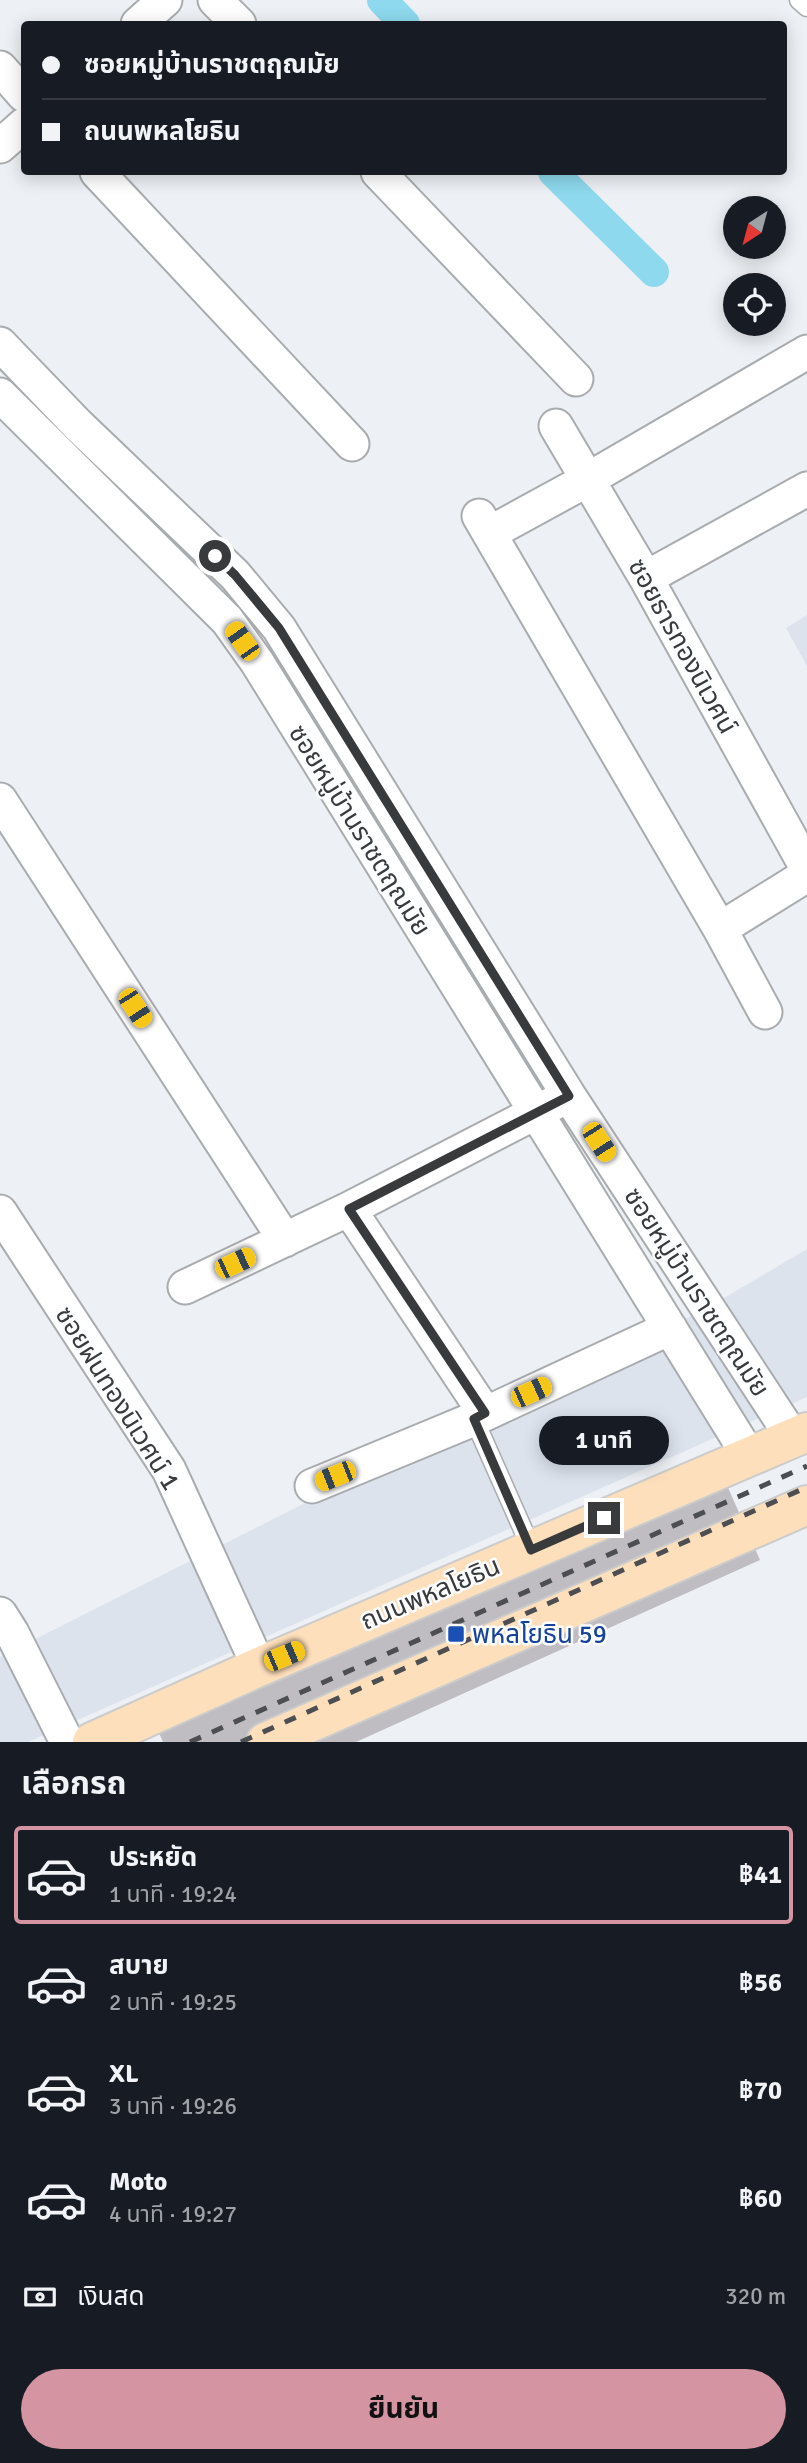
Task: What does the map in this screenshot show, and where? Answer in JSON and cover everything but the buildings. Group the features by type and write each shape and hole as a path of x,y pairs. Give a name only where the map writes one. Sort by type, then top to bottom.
{"main road":[{"name":"ถนนพหลโยธิน","path":"92,1742 259,1667 800,1435"},
{"path":"266,1742 807,1505"}],"street":[{"path":"141,21 165,0"},
{"path":"215,0 236,21"},
{"path":"0,68 21,91"},
{"path":"0,146 21,128"},
{"path":"100,175 352,444"},
{"path":"381,175 576,379"},
{"name":"ซอยหมู่บ้านราชตฤณมัย","path":"0,344 78,425 235,575 279,628 569,1096 800,1435"},
{"path":"765,1012 720,929 484,524 587,480 807,352"},
{"name":"ซอยหมู่บ้านราชตฤณมัย","path":"0,395 227,620 257,662 749,1456"},
{"path":"50,447 78,425"},
{"name":"ซอยธารทองนิเวศน์","path":"556,426 646,579 807,868"},
{"path":"646,579 807,489"},
{"path":"0,800 285,1240"},
{"path":"720,929 807,874"},
{"path":"184,1287 349,1209 569,1096"},
{"path":"349,1209 480,1416"},
{"name":"ซอยฝนทองนิเวศน์ 1","path":"0,1212 169,1470 259,1667"},
{"path":"312,1486 480,1416 670,1328"},
{"path":"0,1614 67,1742"}],"lane":[{"path":"799,0 807,7"},
{"path":"480,1416 531,1550"}],"shaded area":[{"path":"807,615 807,666 786,628"},
{"path":"807,1249 807,1397 28,1742 0,1742 0,1657 305,1503 292,1482 460,1404 478,1429 719,1301"}],"waterway":[{"path":"382,0 402,21"},
{"path":"556,175 654,272"}],"railway":[{"path":"190,1742 807,1466"},
{"path":"241,1742 807,1487"}],"place":[{"name":"พหลโยธิน 59","path":"456,1634"}],"route":[{"path":"215,556 235,575 279,628 569,1096 349,1209 485,1413 474,1419 531,1550 604,1518"}]}
